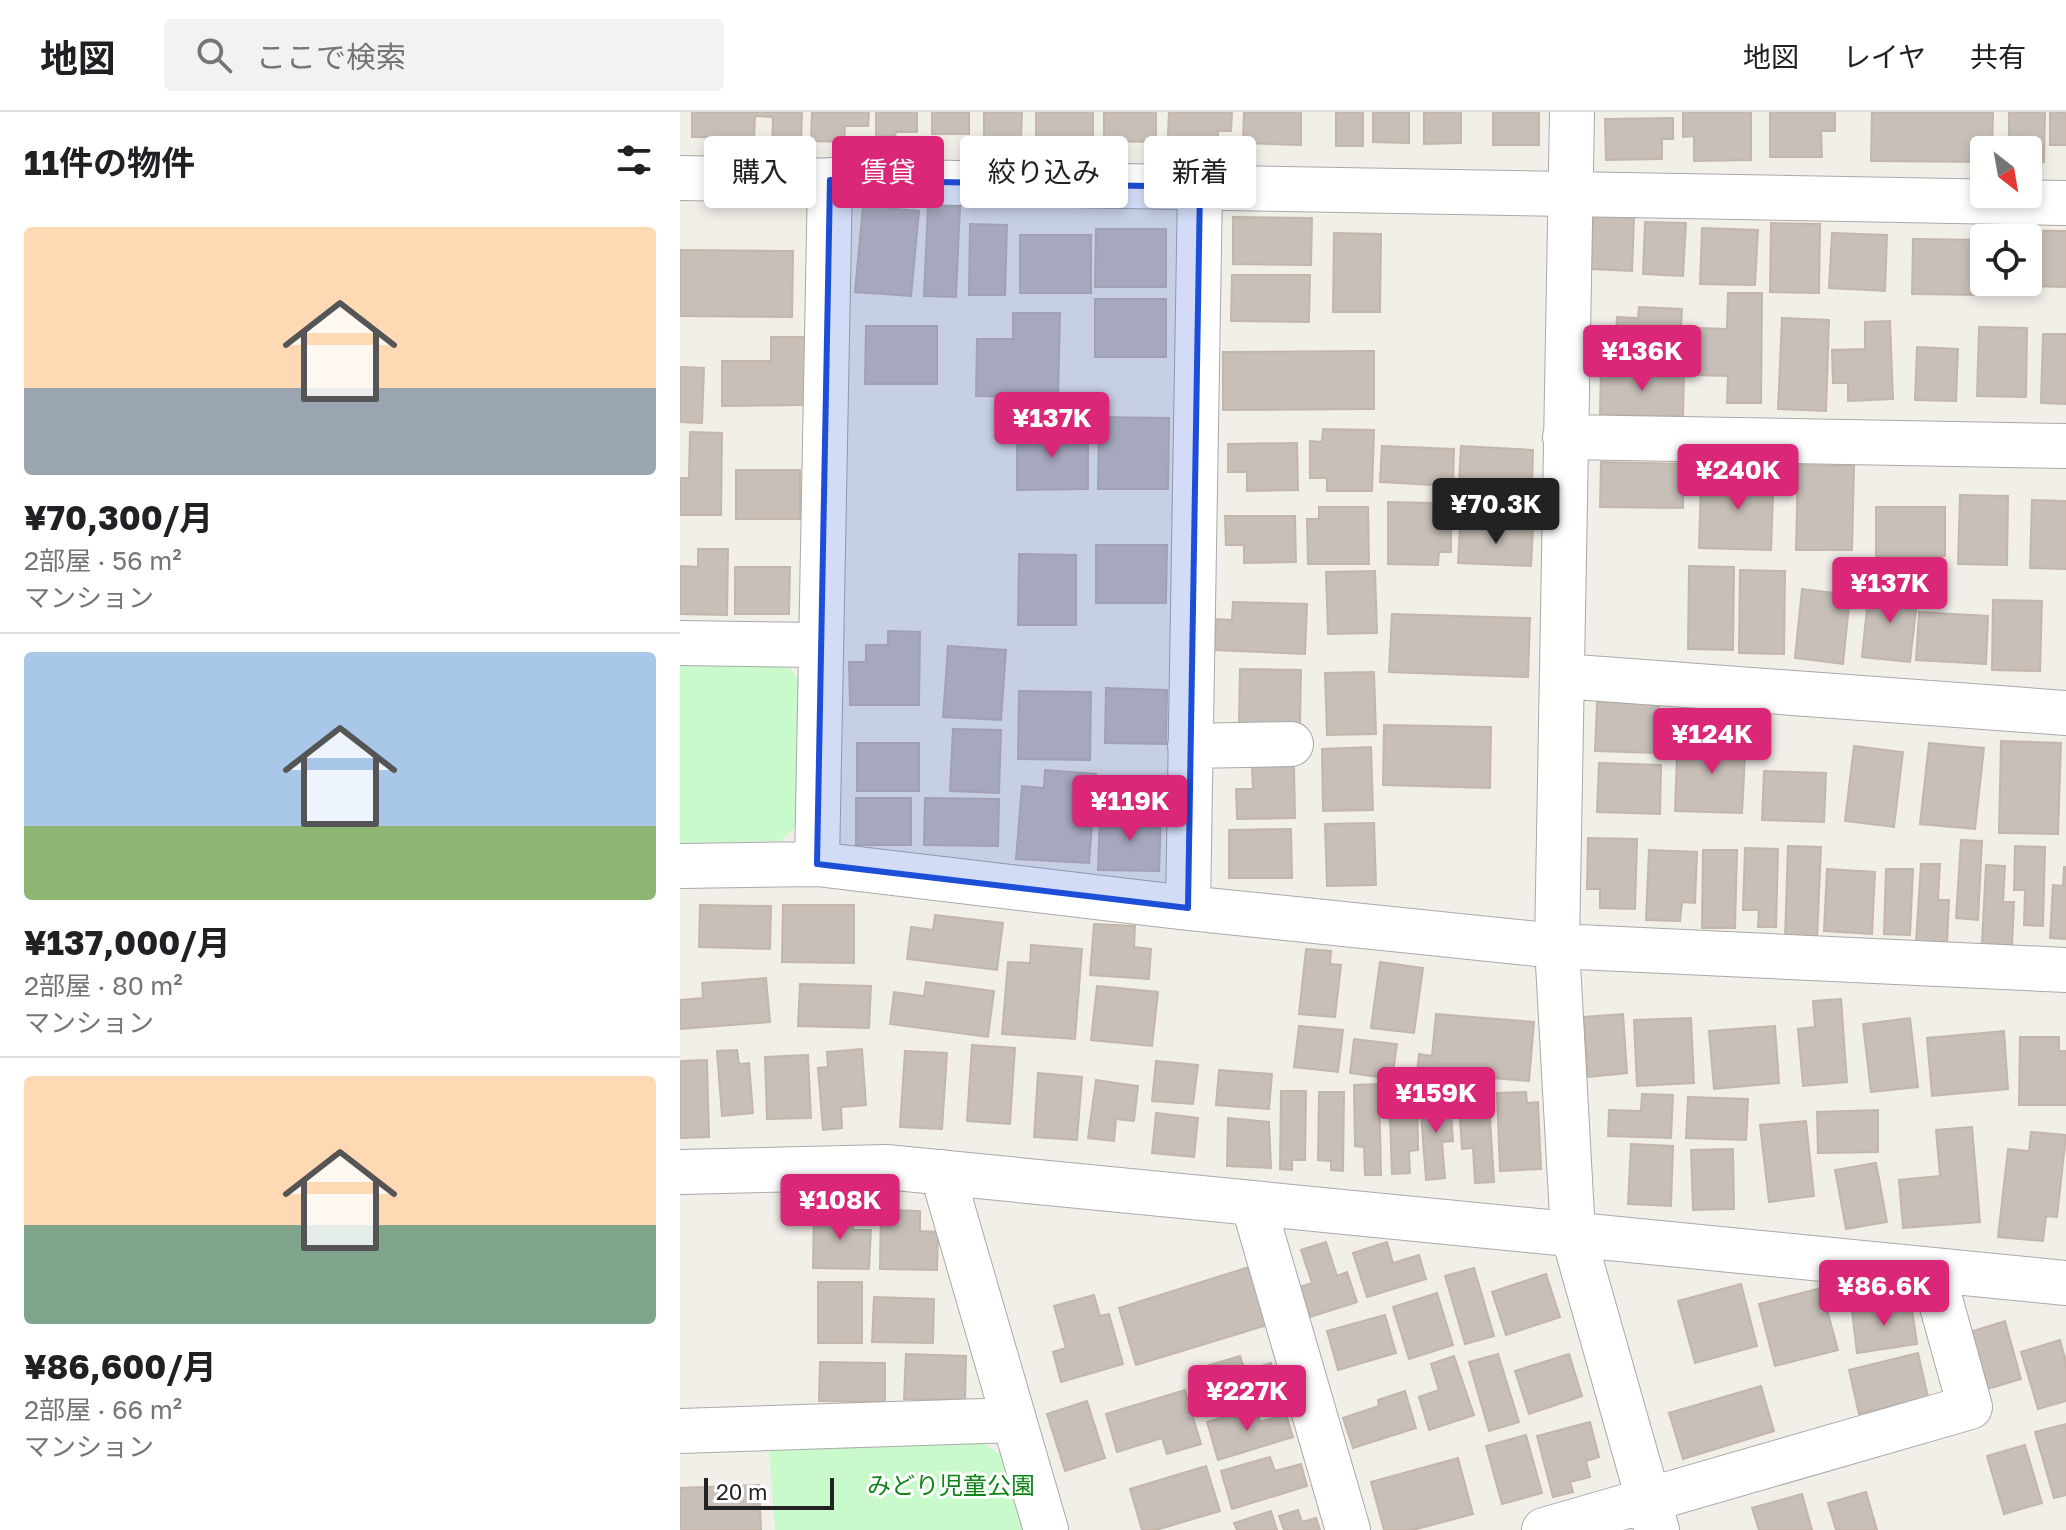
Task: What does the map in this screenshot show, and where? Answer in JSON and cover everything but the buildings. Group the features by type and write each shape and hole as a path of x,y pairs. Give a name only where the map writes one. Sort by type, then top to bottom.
{"street":[{"path":"1572,112 1557,946 1573,1234 1653,1515"},
{"path":"680,178 1144,186"},
{"path":"817,864 830,180"},
{"path":"1256,188 2066,203"},
{"path":"1188,908 1200,208"},
{"path":"1565,437 2066,446"},
{"path":"680,643 821,645"},
{"path":"1562,676 2066,713"},
{"path":"1190,746 1291,744"},
{"path":"680,866 817,864 1188,908 1557,946 2066,970"},
{"path":"680,1172 886,1167 2066,1283"},
{"path":"942,1172 1046,1530"},
{"path":"1253,1203 1348,1530"},
{"path":"1544,1530 1653,1515 1970,1407 1932,1270"},
{"path":"680,1431 1014,1420"}],"highlighted area":[{"path":"830,180 1200,187 1188,908 817,864"}],"green space":[{"path":"680,664 788,665 800,682 797,826 780,841 680,843"},
{"name":"みどり児童公園","path":"979,1440 1008,1460 1029,1530 775,1530 769,1449"}]}
